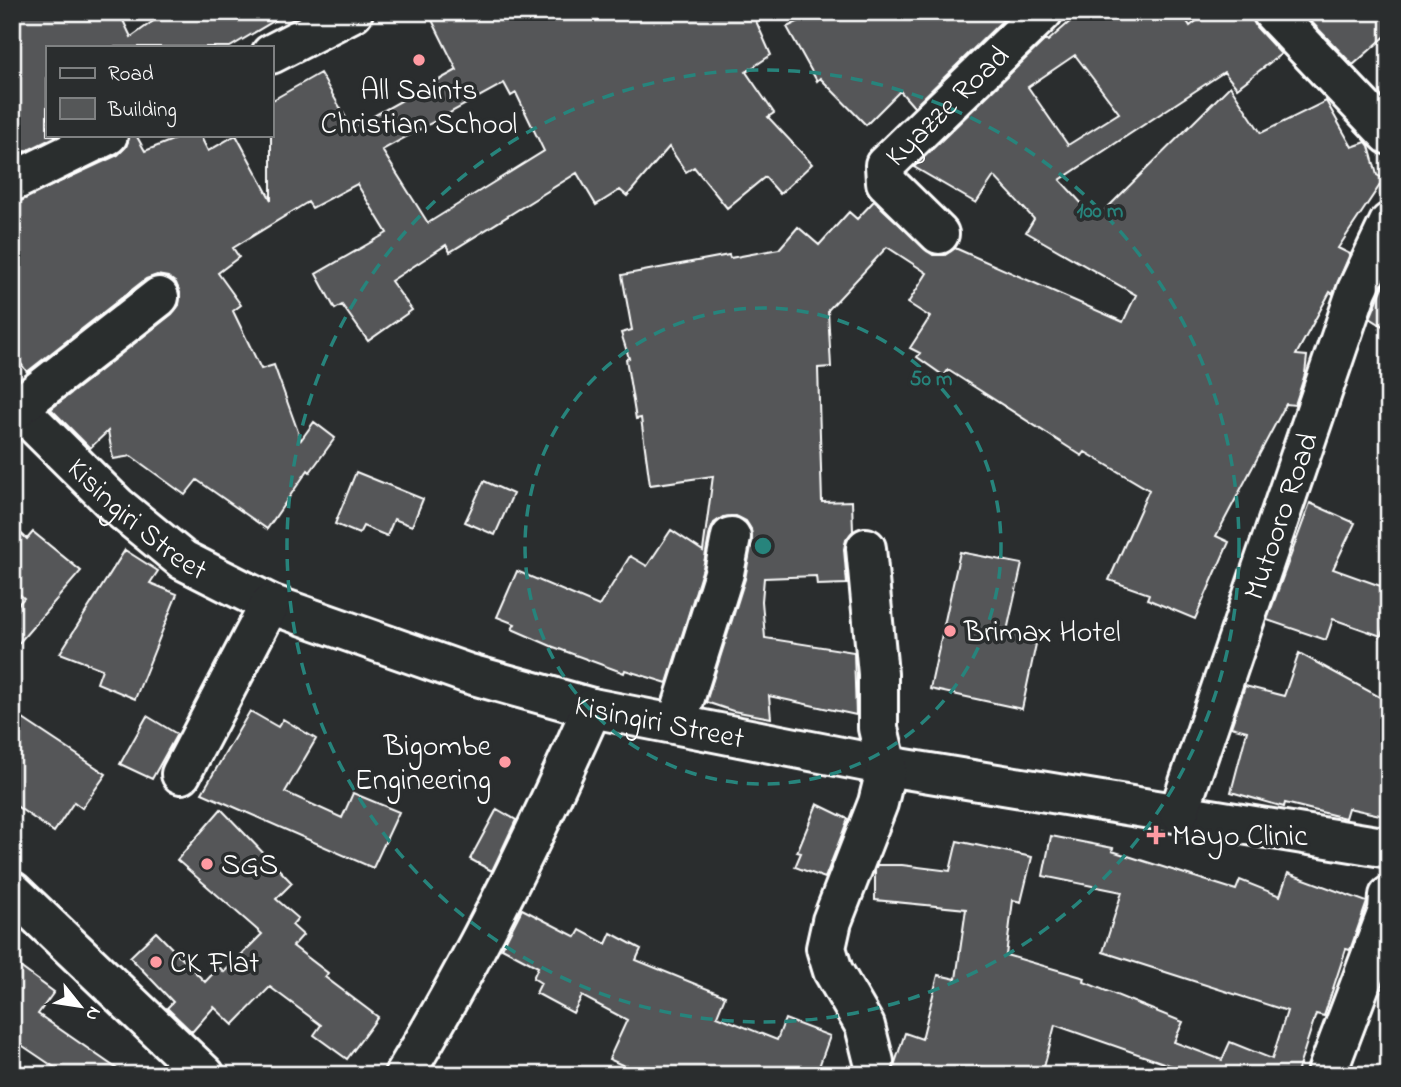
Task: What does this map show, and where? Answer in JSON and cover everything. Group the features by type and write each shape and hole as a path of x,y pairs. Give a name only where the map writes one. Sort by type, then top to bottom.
{"street":[{"path":"273,53 353,12"},
{"name":"Kyazze Road","path":"939,234 886,183 885,165 1043,12"},
{"path":"1272,12 1389,135"},
{"path":"12,182 106,136"},
{"name":"Mutooro Road","path":"1179,812 1357,290 1389,223"},
{"path":"15,405 159,297"},
{"name":"Kisingiri Street","path":"15,405 117,506 183,560 270,604 466,673 592,708 887,766 1389,848"},
{"path":"677,723 724,573 731,537"},
{"path":"866,548 878,674 878,729 887,766 878,803 832,921 826,948 833,971 865,1026 874,1062"},
{"path":"181,774 270,604"},
{"path":"404,1075 491,924 534,838 592,708"},
{"path":"12,891 205,1075"},
{"path":"1326,1075 1388,911 1389,896"}],"building":[{"path":"12,12 119,12 131,37 166,12 289,12 232,46 46,46 46,136 57,136 12,158"},
{"path":"428,12 752,12 771,55 746,72 774,113 768,117 812,164 780,194 765,177 727,208 694,167 686,172 669,147 627,196 620,190 596,205 577,173 450,252 446,245 391,281 412,310 368,341 342,305 335,309 316,274 387,233 357,184 312,208 308,202 233,248 239,257 218,273 241,305 233,311 261,369 274,365 301,440 314,422 335,438 310,472 308,470 267,529 197,480 185,495 131,456 113,459 108,431 90,448 51,409 172,314 179,305 180,293 176,283 168,277 157,275 146,279 27,372 12,351 12,204 118,155 126,147 130,136 137,136 145,151 182,136 200,136 208,151 237,136 271,200 273,100 320,73 352,128 457,70","holes":["504,83 511,96 516,93 544,151 428,223 382,150"]},
{"path":"818,12 1007,12 1008,15 914,107 900,91 866,125 820,78 817,81 787,27"},
{"path":"1081,12 1181,12 1190,26 1208,12 1251,12 1256,27 1281,54 1237,88 1224,72 1060,180 1096,219 1230,86 1261,133 1326,101 1352,147 1366,142 1369,146 1377,175 1384,179 1338,248 1350,254 1333,294 1330,292 1296,355 1307,356 1305,374 1295,405 1286,404 1216,536 1229,542 1195,619 1147,599 1149,594 1109,580 1149,490 1085,452 1082,456 948,370 944,376 917,357 920,353 910,348 930,317 908,303 927,273 887,247 828,310 831,367 818,368 822,502 852,501 853,531 846,540 844,549 847,584 817,585 816,576 764,578 762,601 765,638 854,652 856,715 769,696 771,718 733,711 706,702 745,579 752,541 751,529 746,521 736,516 723,517 714,523 710,532 703,568 667,683 625,670 624,673 551,646 512,629 515,624 497,617 517,571 599,606 630,556 647,566 671,530 703,551 713,476 650,485 641,418 636,419 626,359 629,358 621,333 632,330 622,275 729,255 730,258 779,249 798,227 819,245 849,212 857,219 874,201 933,255 945,255 955,248 1123,322 1136,295 1026,232 1034,219 994,176 976,203 914,167 1046,39 1048,41","holes":["1075,55 1119,113 1068,145 1028,87"]},
{"path":"1302,12 1389,12 1389,33 1353,65"},
{"path":"1389,275 1389,330 1370,318"},
{"path":"356,472 423,499 412,526 394,519 387,536 363,526 359,534 335,524"},
{"path":"484,481 513,494 495,535 465,522"},
{"path":"1310,503 1355,523 1333,569 1389,589 1389,613 1381,636 1333,619 1326,640 1267,620"},
{"path":"12,525 27,539 33,532 81,571 12,651 12,611 24,598 12,588"},
{"path":"125,550 158,571 150,583 177,594 135,699 97,683 102,669 60,653"},
{"name":"Brimax Hotel","path":"960,552 1022,564 1007,631 1027,635 1025,641 1036,644 1022,709 930,689"},
{"path":"1299,653 1389,702 1389,817 1348,808 1345,818 1285,803 1284,807 1231,792 1247,731 1231,727 1245,686 1284,696"},
{"path":"250,711 278,727 283,719 316,739 285,792 342,818 353,793 399,812 373,868 202,793"},
{"path":"147,716 177,734 152,779 120,764"},
{"path":"20,717 106,774 82,808 74,802 54,832 12,803 12,730"},
{"path":"817,804 848,819 825,878 795,867 801,853 797,852"},
{"path":"221,809 292,883 276,899 298,918 292,925 303,935 293,946 328,973 325,977 378,1017 347,1059 314,1035 321,1025 270,987 233,1025 214,1007 192,1032 167,1008 173,1002 130,957 156,932 205,982 219,967 224,972 262,934 177,860"},
{"path":"497,809 516,820 492,871 470,859"},
{"path":"1051,836 1113,848 1112,851 1236,890 1240,880 1280,896 1288,873 1367,902 1350,950 1346,949 1324,1016 1316,1014 1298,1070 1305,1075 1198,1075 1055,1025 1042,1075 1018,1075 977,1066 974,1075 891,1075 905,1033 922,1039 938,975 956,979 966,909 875,900 875,870 877,865 902,865 950,871 957,841 1032,857 1021,902 1013,900 1006,955 1085,978 1084,982 1183,1022 1174,1042 1222,1060 1230,1042 1272,1059 1287,1011 1103,952 1122,892 1043,876"},
{"path":"522,909 576,937 580,930 606,944 611,933 641,949 636,960 725,996 717,1016 777,1040 785,1019 830,1036 816,1075 644,1075 609,1059 627,1020 582,996 573,1013 536,993 541,983 533,978 538,967 502,948"},
{"path":"12,961 54,992 38,1014 126,1075 66,1075 17,1042 12,1049"}],"place":[{"name":"All Saints Christian School","path":"419,60"},
{"name":"Brimax Hotel","path":"950,631"},
{"name":"Bigombe Engineering","path":"505,762"},
{"name":"Mayo Clinic","path":"1156,835"},
{"name":"SGS","path":"207,864"},
{"name":"CK Flat","path":"156,962"}]}
